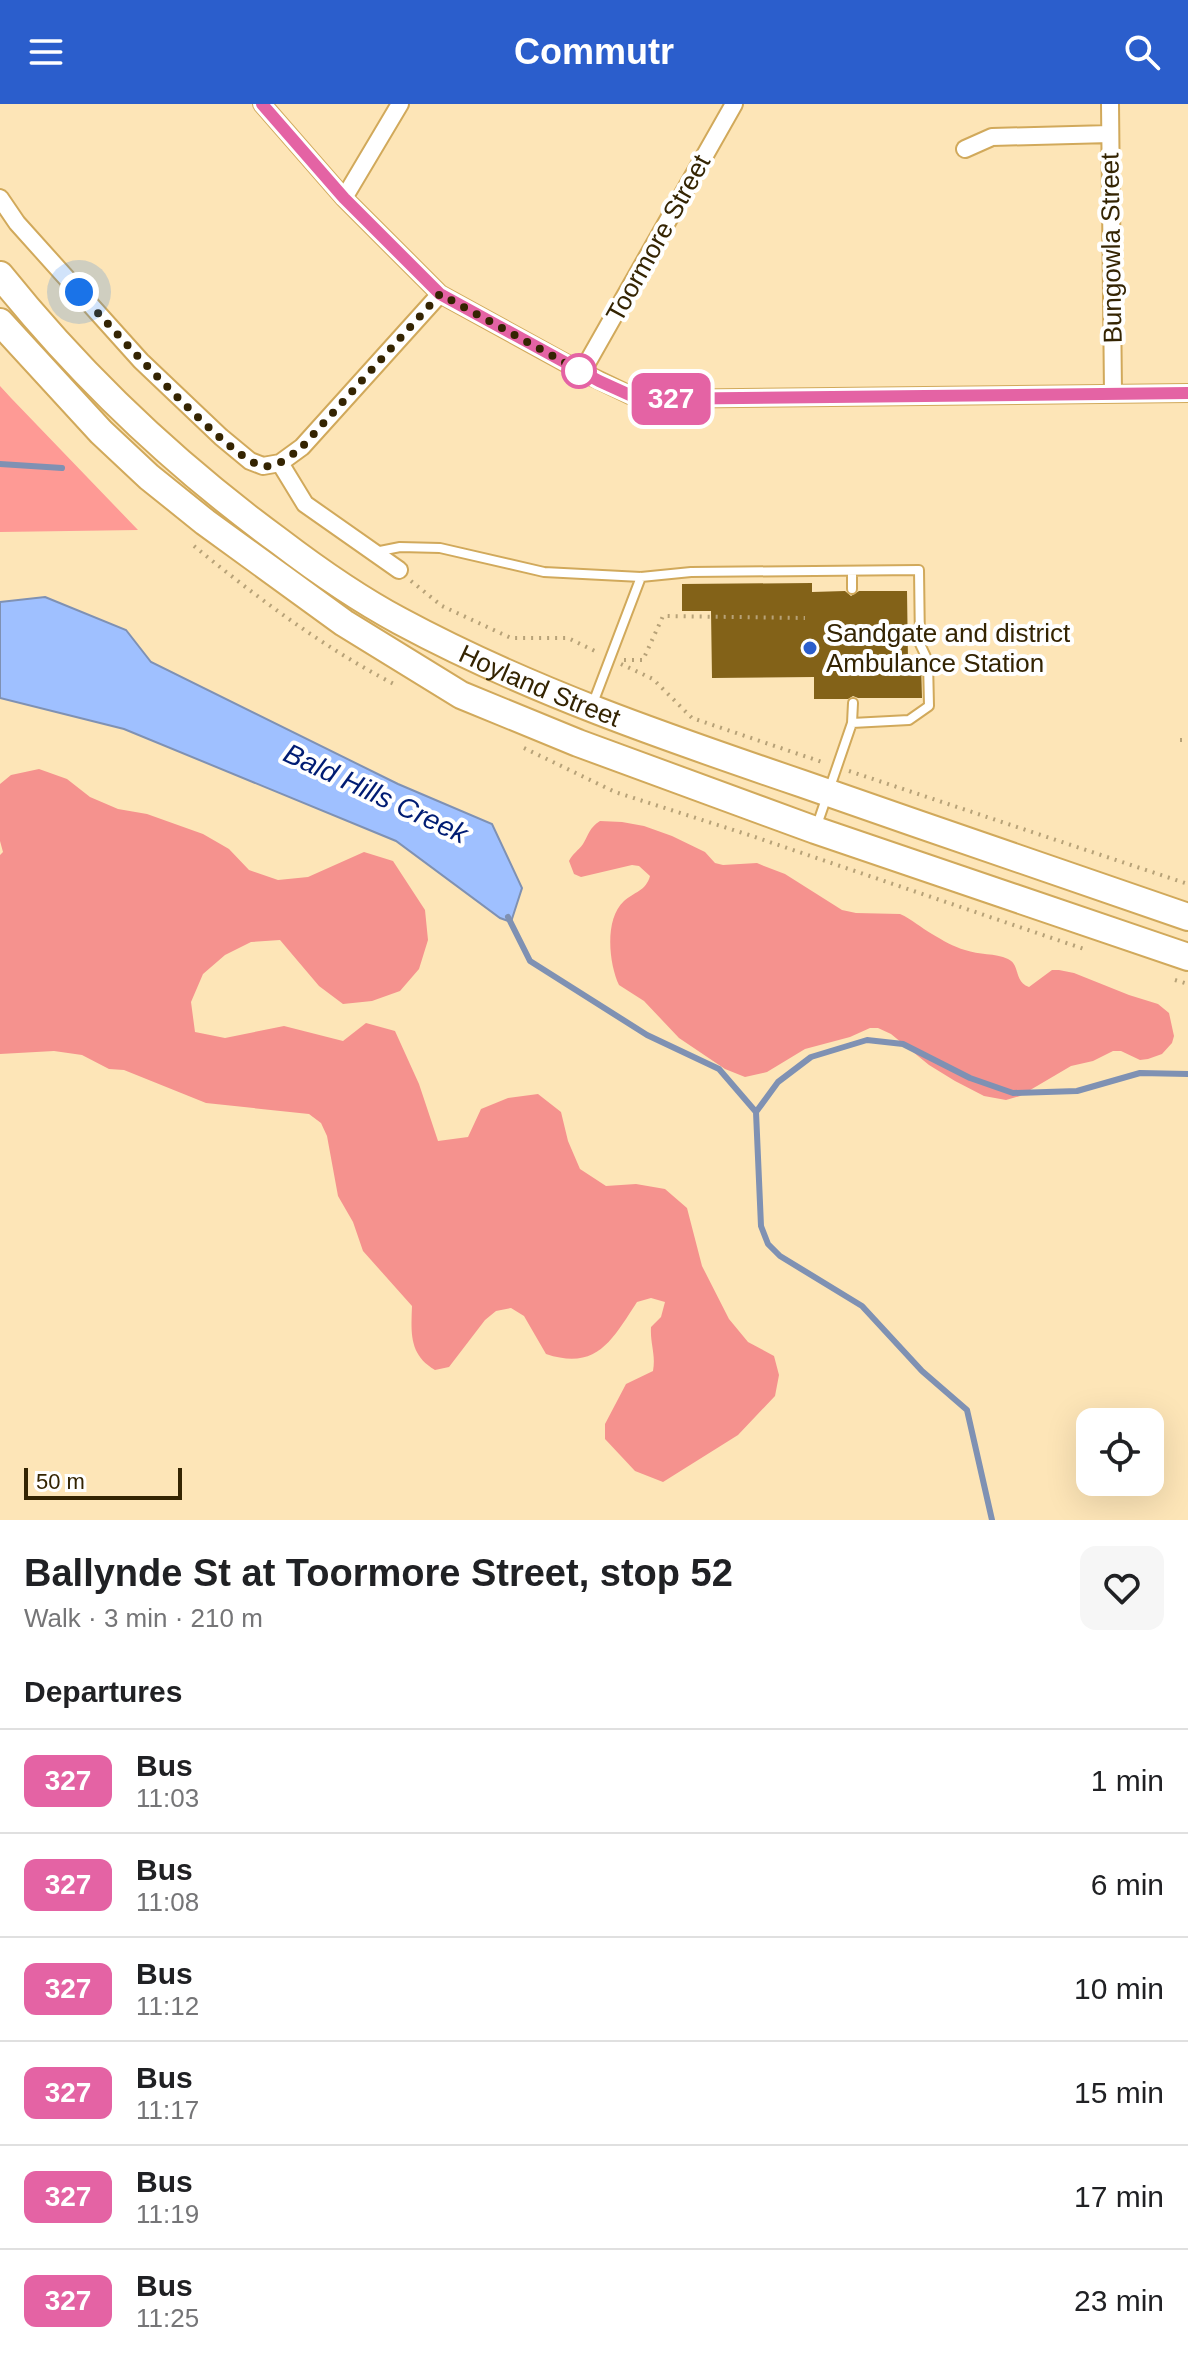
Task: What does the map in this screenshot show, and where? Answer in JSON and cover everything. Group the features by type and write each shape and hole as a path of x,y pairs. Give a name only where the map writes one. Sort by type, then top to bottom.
{"main road":[{"name":"Hoyland Street","path":"0,275 79,366 158,444 243,515 318,571 397,620 496,669 634,726 1188,917"},
{"name":"Hoyland Street","path":"0,322 101,432 149,477 205,522 344,623 461,695 578,743 815,830 1188,957"}],"street":[{"path":"262,104 344,198 440,294 632,396 650,399 1188,393"},
{"path":"344,198 400,104"},
{"name":"Toormore Street","path":"582,372 734,104"},
{"name":"Bungowla Street","path":"1110,104 1113,393"},
{"path":"965,149 992,137 1110,134"},
{"path":"0,198 17,223 141,361 221,437 250,461 263,466 280,463 302,447 440,294"},
{"path":"280,463 305,504 399,570"}],"lane":[{"path":"374,552 400,547 440,548 544,572 641,577 691,572 919,570 920,644 928,661 929,706 909,720 852,723"},
{"path":"852,571 852,589"},
{"path":"591,708 641,577"},
{"path":"815,830 852,723 853,703"}],"path":[{"path":"399,570 442,606 511,638 568,638 653,679 692,718 1188,884"},
{"path":"611,660 643,660 663,616 805,618"},
{"path":"1180,740 1188,740"}],"shaded area":[{"path":"0,386 11,398 138,530 0,532"},
{"path":"39,769 67,779 90,797 118,809 147,814 203,834 229,849 249,870 278,880 308,877 364,852 393,861 425,910 428,940 419,969 400,991 372,1001 343,1004 319,986 280,940 251,942 225,955 203,974 191,1002 195,1032 225,1038 284,1026 343,1041 366,1023 395,1031 419,1084 438,1141 468,1137 481,1109 508,1098 538,1094 561,1112 568,1141 580,1169 606,1186 636,1184 665,1189 687,1208 702,1266 729,1319 748,1342 774,1356 779,1375 775,1396 738,1435 663,1482 635,1471 605,1439 605,1424 626,1384 653,1371 651,1327 661,1317 665,1302 651,1298 637,1302 611,1340 591,1355 578,1358 546,1354 524,1316 511,1308 496,1311 485,1320 449,1367 435,1370 420,1357 413,1342 412,1306 363,1251 353,1222 338,1196 327,1136 321,1123 309,1114 206,1103 124,1070 109,1069 82,1055 54,1051 0,1054 0,855 3,852 0,841 0,784 11,775"},
{"path":"600,821 644,826 672,836 705,852 715,863 757,863 785,874 842,910 900,914 957,947 1008,959 1015,965 1021,981 1029,987 1052,970 1059,970 1158,1004 1169,1013 1174,1036 1172,1043 1162,1054 1148,1059 1140,1060 1121,1051 1113,1051 1093,1061 1071,1066 1020,1096 1006,1100 984,1096 955,1081 929,1065 891,1034 878,1028 805,1049 767,1072 745,1077 725,1069 679,1038 644,1001 619,985 611,954 613,919 624,901 643,888 650,876 639,866 632,865 581,877 574,874 569,861"}],"water":[{"path":"45,597 126,630 151,662 398,784 492,824 522,888 511,922 500,918 396,841 124,729 0,698 0,602"}],"building":[{"name":"Sandgate and district Ambulance Station","path":"812,583 812,592 845,591 851,596 859,591 907,591 908,661 920,660 922,698 853,696 848,699 814,699 814,677 712,678 711,611 682,611 682,584"}],"waterway":[{"path":"0,464 62,468"},
{"name":"Bald Hills Creek","path":"508,917 530,961 647,1035 719,1069 756,1112 778,1082 811,1057 867,1040 903,1044 970,1078 1013,1093 1077,1091 1140,1073 1188,1074"},
{"path":"756,1112 761,1226 768,1244 780,1256 862,1306 922,1371 967,1410 992,1520"}],"bus line":[{"name":"327","path":"262,104 344,198 440,294 632,396 650,399 1188,393"}],"place":[{"name":"Sandgate and district Ambulance Station","path":"810,648"}],"route":[{"path":"79,292 141,361 221,437 250,461 263,466 280,463 302,447 440,294 582,372 579,371"}]}
